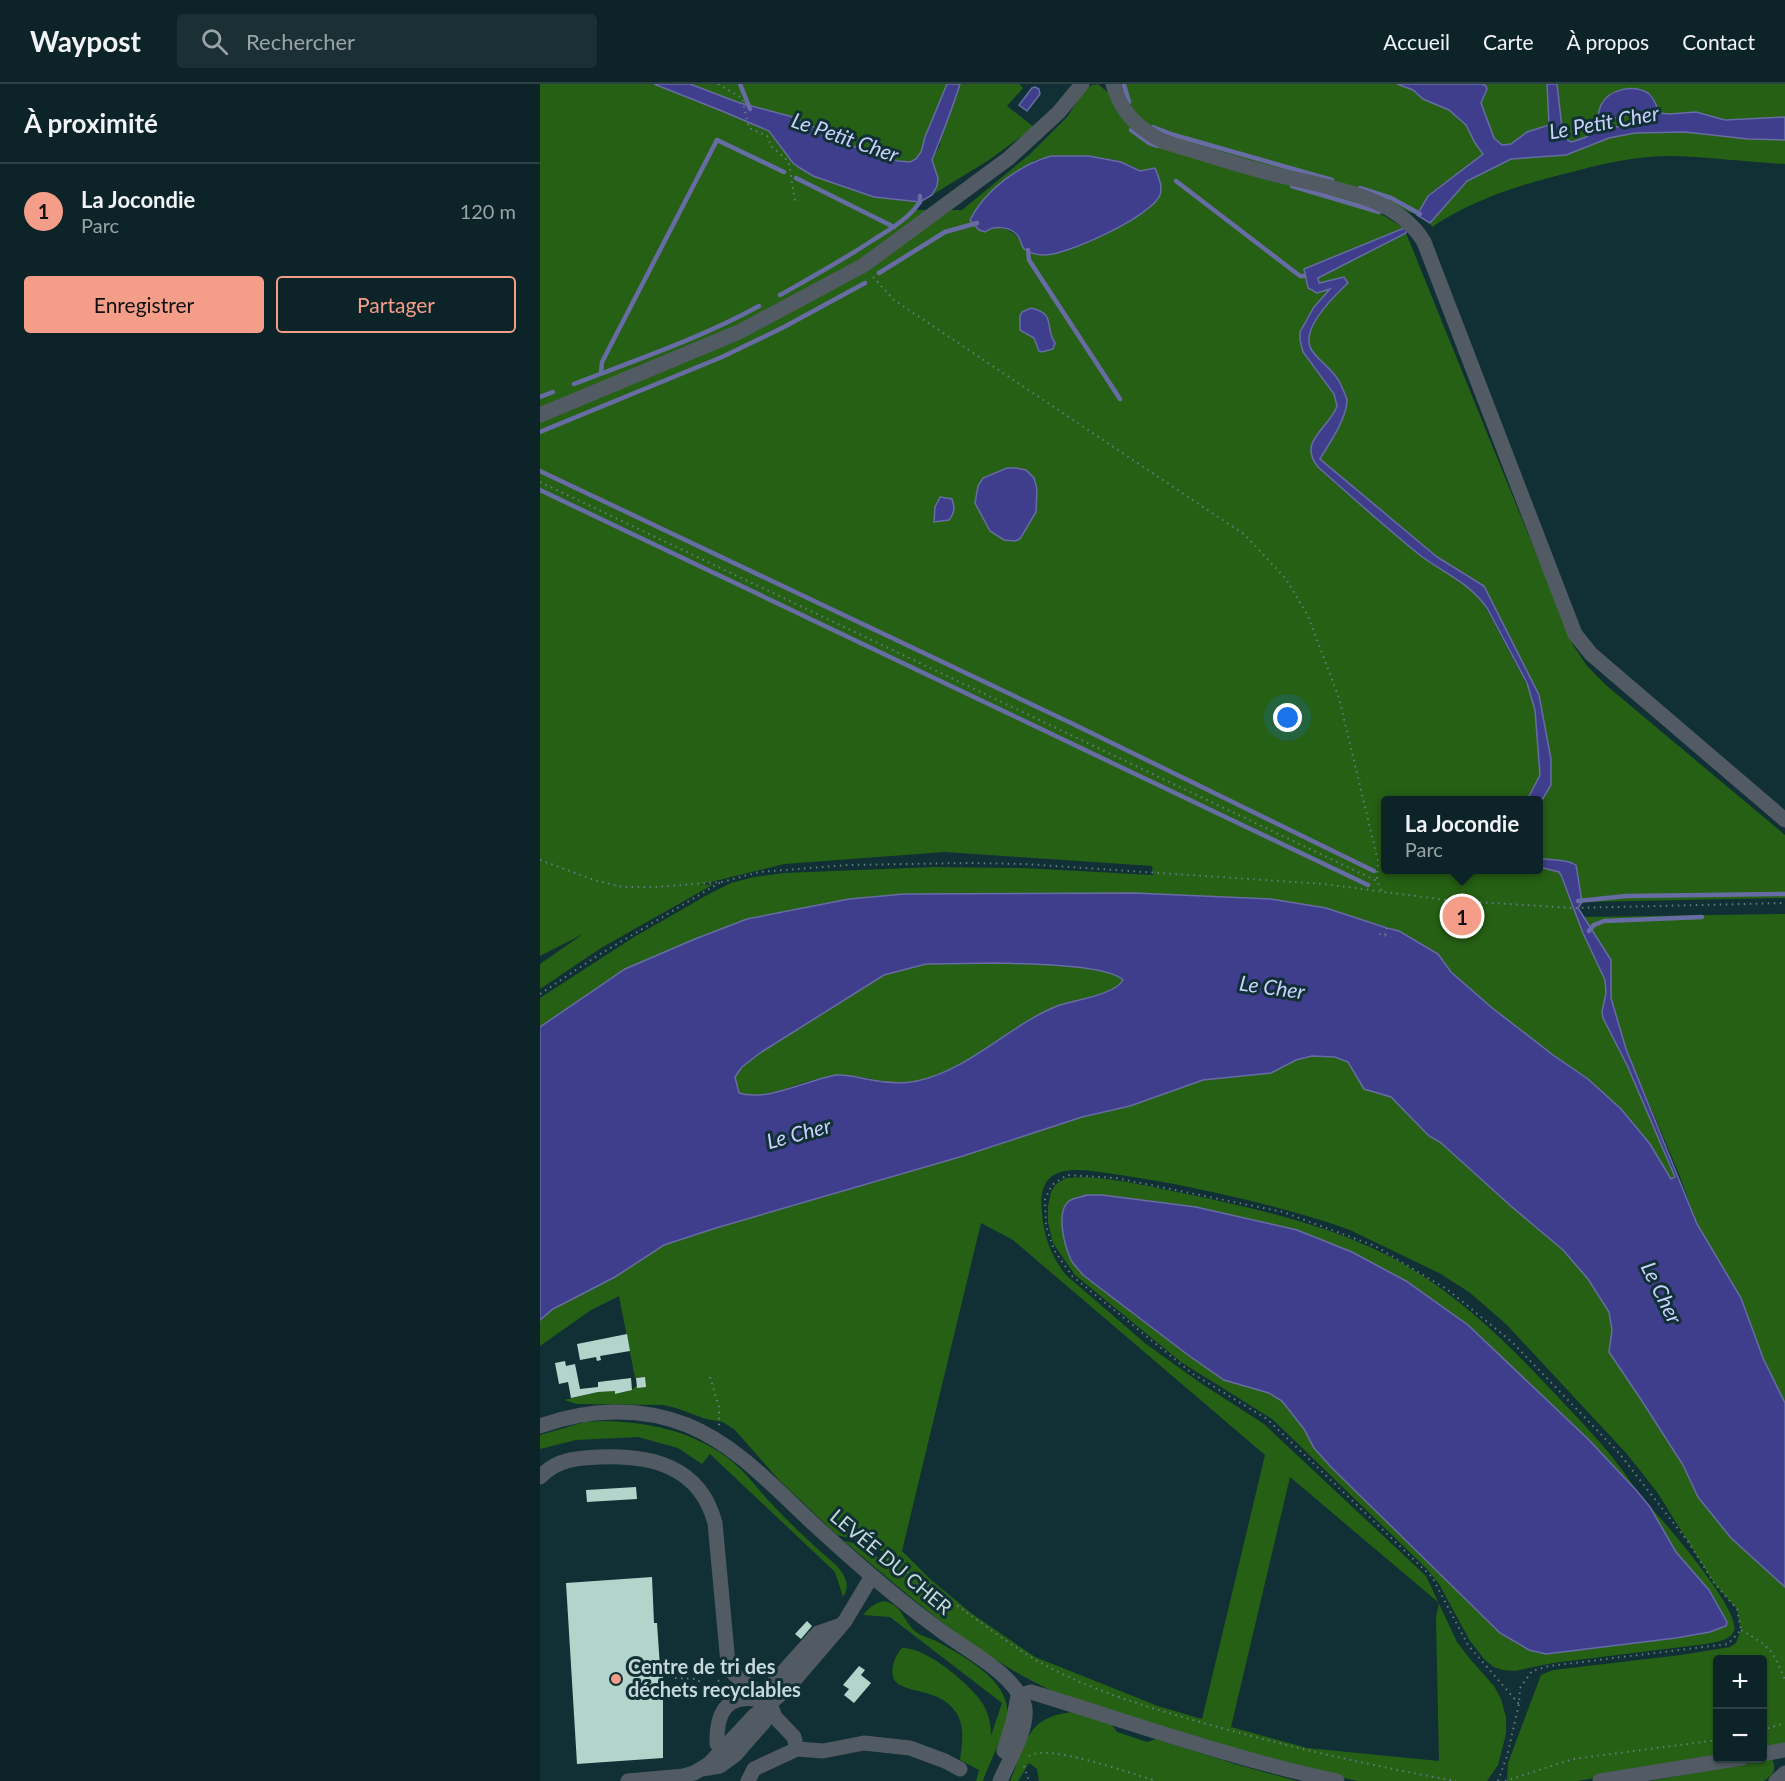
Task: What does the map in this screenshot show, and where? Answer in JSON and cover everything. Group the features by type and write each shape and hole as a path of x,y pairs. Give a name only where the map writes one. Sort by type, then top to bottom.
{"street":[{"path":"540,415 739,332 864,265 1009,158 1059,112 1082,84"},
{"path":"1113,84 1122,110 1132,122 1164,142 1269,173 1329,186 1360,196 1394,212 1412,225 1424,242 1575,633 1591,654 1785,820"},
{"name":"LEVÉE DU CHER","path":"540,1426 581,1415 618,1412 670,1419 702,1431 734,1451 872,1576 942,1632 1004,1677 1018,1696"},
{"path":"540,1477 558,1463 573,1459 627,1456 663,1464 694,1484 709,1504 715,1523 726,1655 730,1669 769,1701 775,1716 794,1737 797,1749"},
{"path":"628,1781 673,1778 702,1769 769,1701 785,1691 842,1624 872,1576"},
{"path":"998,1781 1018,1696 1031,1692 1220,1751 1337,1781"},
{"path":"717,1744 717,1725 729,1704 746,1697 769,1701"},
{"path":"748,1781 754,1769 797,1749 823,1751 864,1743 893,1744 910,1748 960,1769"},
{"path":"1767,1753 1785,1750"},
{"path":"1600,1781 1713,1763"},
{"path":"1776,1781 1785,1773"}],"path":[{"path":"718,84 741,98 749,128 766,136 771,146 788,160 795,201"},
{"path":"864,265 879,286 894,300 1245,536 1286,579 1308,616 1339,699 1378,861 1377,881 1382,892"},
{"path":"540,482 1377,881"},
{"path":"540,860 594,880 622,887 722,882 759,872 848,865 969,862 1324,884 1446,900 1572,908 1785,903"},
{"path":"540,994 597,956 722,882"},
{"path":"1385,935 1387,928"},
{"path":"1379,934 1390,937"},
{"path":"1519,1704 1468,1645 1432,1577 1267,1419 1193,1374 1072,1276 1054,1250 1046,1226 1045,1199 1052,1185 1067,1175 1116,1178 1283,1212 1375,1246 1448,1290 1512,1342 1619,1453 1689,1543 1714,1583 1737,1609 1741,1630 1766,1644 1776,1658 1785,1680"},
{"path":"710,1377 720,1412 717,1440"},
{"path":"882,1556 1041,1663 1083,1683 1149,1708 1246,1735 1338,1758 1456,1781"},
{"path":"1498,1781 1507,1756 1519,1704 1520,1688 1532,1671 1549,1666 1728,1644 1741,1630"},
{"path":"675,1678 696,1679 709,1688 724,1677 734,1674"},
{"path":"1767,1728 1785,1723"},
{"path":"1505,1781 1573,1759 1713,1741"},
{"path":"1029,1781 1024,1771 1024,1764 1031,1754 1038,1752 1090,1761 1156,1781"}],"green space":[{"path":"540,84 947,84 921,152 916,160 910,162 898,161 853,146 799,120 769,132 793,163 813,176 879,198 920,202 912,210 962,210 1030,154 1067,117 1085,89 1098,84 1110,94 1129,125 1363,203 1404,228 1304,270 1308,288 1331,289 1314,307 1300,332 1300,341 1303,352 1334,395 1337,406 1313,442 1312,458 1318,467 1423,557 1465,585 1481,599 1529,689 1535,710 1540,775 1529,796 1381,796 1381,874 1543,874 1543,868 1559,872 1583,933 1605,980 1603,1018 1627,1065 1675,1177 1671,1179 1650,1144 1621,1109 1588,1079 1491,1007 1451,972 1438,954 1399,931 1326,908 1134,893 904,894 849,899 747,919 695,939 625,969 540,1027 540,998 634,937 731,883 784,873 934,867 1023,868 1153,875 1152,866 945,852 784,864 699,885 714,884 601,948 540,989 540,964 583,934 540,956","holes":["1050,156 1111,159 1133,167 1142,173 1160,195 1148,210 1093,240 1060,253 1025,249 1012,232 1003,228 991,228 1033,161"]},
{"path":"960,84 1019,84 1023,88 1007,106 1034,127 989,160 932,195 937,186 932,160 940,145 941,134"},
{"path":"1116,84 1397,84 1449,110 1466,125 1483,154 1428,195 1417,215 1368,195 1186,144 1143,124"},
{"path":"1482,84 1547,84 1549,125 1527,132 1511,144 1502,145 1494,138 1481,103 1487,89"},
{"path":"1557,84 1785,84 1785,117 1725,120 1696,112 1660,113 1651,94 1601,104 1596,125 1591,133 1571,142 1563,137"},
{"path":"1632,113 1650,113 1654,117 1644,123 1609,128 1604,124 1608,118 1620,118"},
{"path":"1685,132 1748,139 1785,140 1785,164 1671,156 1621,161 1517,187 1465,208 1432,227 1430,223 1467,181 1511,159 1566,155 1609,138 1635,133"},
{"path":"1406,233 1573,645 1587,666 1607,686 1785,835 1785,898 1582,902 1576,864 1543,858 1543,798 1551,785 1551,759 1539,695 1484,586 1437,557 1320,459 1336,433 1347,400 1335,374 1311,350 1310,333 1320,314 1347,283 1318,284 1318,278"},
{"path":"1785,914 1785,1403 1763,1358 1741,1298 1697,1224 1679,1174 1626,1049 1611,998 1611,960 1584,917"},
{"path":"996,963 1082,968 1113,975 1123,980 1112,990 1057,1006 1039,1014 954,1067 917,1081 893,1082 841,1076 818,1079 769,1093 749,1095 739,1093 735,1077 742,1067 760,1053 884,975 926,964"},
{"path":"1312,1056 1335,1057 1348,1062 1354,1074 1374,1093 1393,1099 1563,1250 1588,1279 1609,1312 1612,1330 1609,1352 1683,1466 1698,1497 1731,1538 1785,1587 1785,1744 1767,1748 1767,1655 1713,1655 1713,1758 1577,1781 1507,1781 1508,1763 1541,1675 1553,1670 1730,1647 1736,1643 1741,1630 1737,1609 1714,1583 1657,1492 1627,1454 1506,1324 1469,1292 1439,1273 1333,1224 1201,1190 1147,1179 1083,1170 1061,1172 1050,1178 1046,1183 1041,1200 1043,1222 1052,1253 1066,1275 1146,1344 1264,1424 1426,1576 1438,1603 1290,1477 1231,1727 1307,1748 1439,1761 1436,1617 1439,1603 1457,1642 1494,1686 1501,1699 1506,1717 1506,1734 1498,1765 1487,1781 1358,1781 1242,1752 1052,1691 996,1660 918,1603 844,1541 859,1545 880,1559 885,1556 884,1552 864,1542 837,1535 779,1480 735,1430 723,1422 663,1405 577,1404 564,1400 598,1392 615,1391 616,1394 625,1392 636,1387 645,1377 635,1378 619,1296 591,1310 540,1346 540,1320 553,1309 615,1277 664,1245 963,1156 1082,1117 1130,1106 1203,1080 1271,1073 1296,1060","holes":["981,1223 1013,1240 1265,1455 1202,1719 1158,1706 1035,1657 971,1613 930,1579 902,1551"]},
{"path":"1066,1178 1110,1179 1212,1199 1287,1218 1360,1242 1432,1282 1476,1317 1538,1375 1599,1441 1636,1490 1588,1439 1468,1325 1406,1281 1352,1252 1297,1230 1196,1207 1102,1195 1077,1198 1069,1201 1065,1206 1062,1230 1066,1247 1071,1260 1083,1275 1224,1380 1269,1393 1282,1401 1304,1429 1314,1448 1332,1468 1500,1633 1529,1650 1546,1654 1710,1632 1716,1603 1709,1590 1676,1552 1650,1507 1686,1548 1715,1588 1733,1621 1732,1634 1722,1640 1706,1644 1553,1663 1515,1671 1494,1667 1485,1660 1470,1641 1439,1584 1426,1568 1272,1419 1181,1362 1075,1275 1053,1243 1048,1222 1051,1192 1056,1184"},
{"path":"585,1422 636,1423 667,1429 697,1440 725,1456 792,1525 837,1566 846,1581 847,1588 843,1597 835,1572 710,1454 702,1464 678,1448 638,1437 576,1440 540,1449 540,1435"},
{"path":"884,1601 896,1607 919,1634 938,1642 985,1672 1002,1693 1007,1704 1006,1724 983,1781 976,1781 979,1770 960,1760 962,1730 957,1714 938,1697 907,1688 896,1682 892,1672 896,1656 902,1648 912,1649 935,1660 958,1677 983,1704 991,1727 991,1736 1002,1703 890,1617 863,1615 872,1606"},
{"path":"1075,1712 1112,1725 1117,1732 1147,1742 1156,1739 1297,1781 1039,1781 1037,1769 1029,1763 1018,1781 1010,1781 1025,1743 1037,1725 1059,1714"},
{"path":"1772,1759 1774,1767 1773,1772 1764,1781 1650,1781 1750,1763 1767,1763 1767,1760"}],"water":[{"path":"654,84 690,84 740,103 793,117 853,146 898,161 910,162 916,159 921,152 947,84 960,84 932,160 938,178 937,186 932,195 920,202 874,197 813,176 793,163 769,131"},
{"name":"Le Petit Cher","path":"1397,84 1482,84 1486,86 1487,89 1481,103 1494,138 1502,145 1511,144 1527,132 1549,125 1547,84 1557,84 1563,137 1571,142 1593,132 1601,105 1610,95 1629,89 1648,93 1660,113 1696,112 1725,120 1785,117 1785,140 1748,139 1685,132 1635,133 1609,138 1566,155 1511,159 1467,181 1430,223 1417,215 1428,196 1483,154 1466,125 1449,110 1423,99 1413,90","holes":["1632,113 1650,113 1654,117 1644,123 1609,128 1604,125 1608,118 1620,118"]},
{"path":"1035,87 1039,89 1040,94 1027,111 1019,105"},
{"path":"1051,156 1089,156 1121,162 1140,171 1155,168 1161,185 1160,195 1154,204 1125,224 1087,242 1053,254 1040,255 1026,250 1018,236 1006,228 993,228 985,232 979,230 970,220 984,199 1015,172"},
{"path":"1404,228 1407,230 1406,233 1318,278 1319,283 1344,277 1348,283 1319,315 1310,335 1309,344 1313,352 1337,378 1347,400 1341,423 1320,459 1437,557 1484,586 1539,695 1551,759 1551,785 1543,798 1543,796 1529,796 1540,775 1535,710 1527,683 1487,608 1465,585 1421,556 1382,523 1318,467 1312,458 1313,442 1337,406 1334,394 1303,352 1300,340 1300,332 1314,307 1330,289 1317,293 1308,288 1304,269"},
{"path":"1031,308 1047,317 1055,343 1053,349 1039,351 1034,338 1020,330 1022,312"},
{"path":"1007,468 1026,470 1034,478 1037,489 1036,512 1020,539 1015,541 1004,540 990,531 975,503 978,486 983,478"},
{"path":"940,497 952,499 953,512 949,520 934,522 935,507"},
{"name":"Le Cher","path":"1543,858 1568,861 1576,865 1582,902 1578,908 1611,960 1611,998 1626,1049 1697,1224 1741,1298 1763,1358 1785,1403 1785,1587 1731,1538 1698,1497 1683,1465 1609,1352 1612,1330 1609,1312 1588,1279 1563,1250 1440,1142 1429,1136 1391,1097 1364,1089 1348,1062 1335,1057 1312,1056 1296,1060 1271,1073 1203,1080 1130,1106 1082,1117 963,1156 664,1245 615,1277 553,1309 540,1320 540,1027 625,969 695,939 747,919 849,899 904,894 1134,893 1271,899 1326,908 1399,931 1438,954 1451,972 1491,1007 1588,1079 1621,1109 1650,1144 1671,1179 1675,1177 1627,1065 1603,1018 1605,980 1583,933 1559,872 1543,868","holes":["926,964 1043,965 1100,971 1123,980 1112,990 1057,1006 1022,1025 971,1058 936,1075 917,1081 883,1082 836,1075 774,1093 762,1095 739,1093 735,1077 742,1067 760,1053 884,975"]},
{"path":"1087,1195 1196,1207 1297,1230 1352,1252 1406,1281 1468,1325 1588,1439 1636,1490 1650,1507 1676,1552 1709,1590 1727,1622 1726,1626 1710,1632 1676,1638 1546,1654 1529,1650 1500,1633 1332,1468 1314,1448 1304,1429 1282,1401 1269,1393 1224,1380 1083,1275 1072,1262 1064,1239 1062,1221 1065,1206 1069,1201"}],"building":[{"path":"627,1334 630,1351 600,1356 601,1360 597,1361 596,1357 580,1360 577,1344"},
{"path":"565,1361 566,1366 575,1364 580,1389 598,1387 598,1382 631,1378 632,1390 615,1394 615,1391 598,1392 571,1398 568,1382 559,1384 555,1363"},
{"path":"645,1377 646,1387 637,1388 636,1378"},
{"path":"636,1487 637,1499 587,1502 586,1490"},
{"name":"Centre de tri des déchets recyclables","path":"652,1577 654,1623 657,1623 660,1667 663,1667 663,1758 577,1764 566,1583"},
{"path":"807,1621 812,1626 801,1639 795,1634"},
{"path":"859,1666 865,1670 861,1675 871,1683 854,1703 844,1695 849,1689 843,1685"}],"waterway":[{"path":"740,84 750,109"},
{"path":"1124,85 1129,102"},
{"path":"1153,127 1332,180"},
{"path":"1131,130 1149,143 1158,146"},
{"path":"601,373 602,362 717,140 784,172"},
{"path":"796,178 894,227"},
{"path":"1176,181 1300,276 1304,276"},
{"path":"1292,186 1379,212"},
{"path":"1360,188 1391,198 1420,214"},
{"path":"780,295 893,228 915,208 920,202 920,196"},
{"path":"879,273 945,232 977,223"},
{"path":"1028,250 1029,260 1120,399"},
{"path":"540,432 722,357 784,327 865,283"},
{"path":"574,384 691,338 759,306"},
{"path":"540,397 553,392"},
{"path":"540,471 1071,723 1374,871"},
{"path":"540,490 1368,885"},
{"path":"1578,901 1626,896 1785,894"},
{"path":"1589,931 1594,925 1604,921 1702,917"}],"place":[{"name":"La Jocondie","path":"1462,916"},
{"name":"Centre de tri des déchets recyclables","path":"616,1679"}]}
